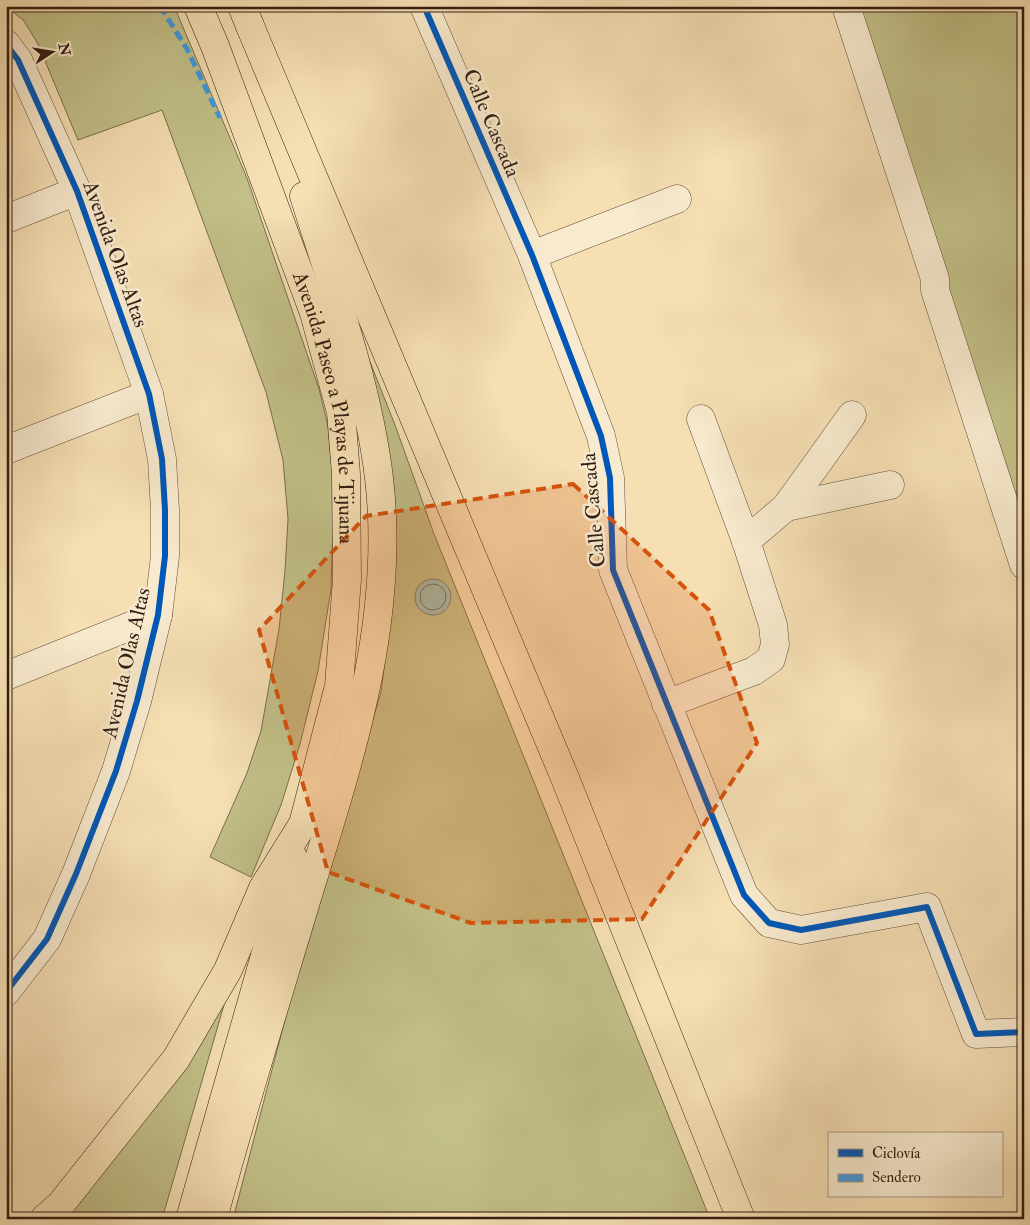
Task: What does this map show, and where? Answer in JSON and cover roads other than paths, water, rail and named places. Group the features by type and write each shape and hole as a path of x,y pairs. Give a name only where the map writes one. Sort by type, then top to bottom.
{"main road":[{"name":"Avenida Paseo a Playas de Tijuana","path":"190,1219 303,824 339,686 348,579 346,474 341,412 314,313 215,46 198,6"},
{"path":"214,1219 237,1131 348,766 365,700 376,640 382,555 379,478 365,407 345,327 246,16"},
{"path":"246,16 565,778 741,1219"},
{"path":"44,1219 61,1204 176,1059 228,970 263,888 303,824"}],"street":[{"name":"Calle Cascada","path":"424,6 532,255 601,436 610,478 613,570 744,895 768,923 801,930 927,907 976,1034 1024,1032"},
{"path":"846,6 935,279 935,290 1024,565"},
{"name":"Avenida Olas Altas","path":"6,44 18,60 76,191 149,394 162,459 165,510 164,556 158,616 137,701 116,771 76,874 47,940 6,992"},
{"path":"6,219 76,191"},
{"path":"532,255 677,199"},
{"path":"6,450 149,394"},
{"path":"746,541 786,506 852,415"},
{"path":"666,704 754,671 771,659 776,644 773,625 746,541 701,419"},
{"path":"786,506 890,485"},
{"path":"6,676 158,616"}],"water":[{"path":"433,579 446,584 451,597 446,610 433,615 420,610 415,597 420,584"}]}
